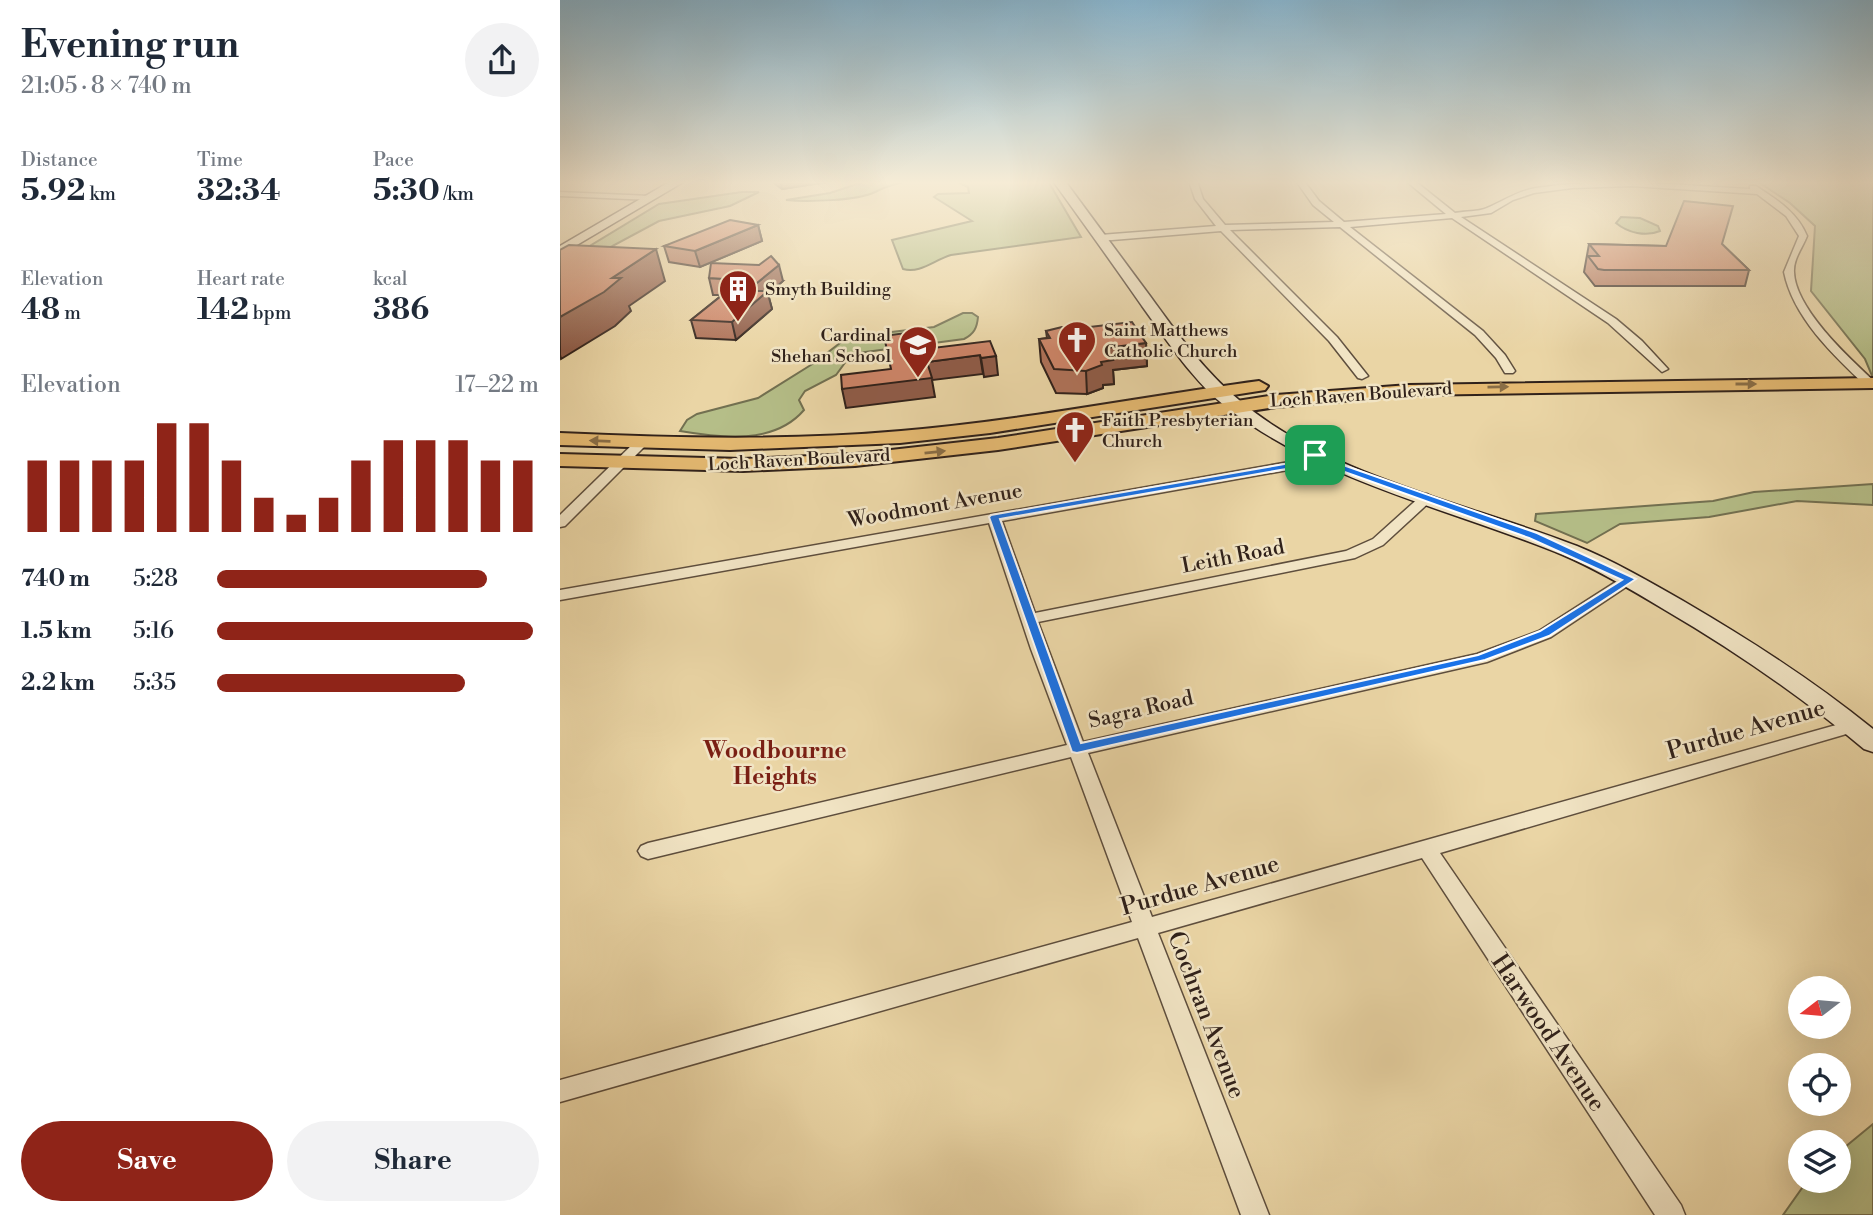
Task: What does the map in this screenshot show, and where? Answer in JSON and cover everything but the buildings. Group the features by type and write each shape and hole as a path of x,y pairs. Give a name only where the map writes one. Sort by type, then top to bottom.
{"main road":[{"name":"Loch Raven Boulevard","path":"560,460 743,465 897,456 998,444 1404,382 1509,371 1592,378 1662,369 1852,368 1872,378"},
{"name":"Loch Raven Boulevard","path":"560,439 762,445 901,437 987,427 1216,391 1362,376 1404,382 1592,378 1872,378"}],"street":[{"path":"560,251 583,238"},
{"path":"1101,238 1184,354 1216,391 1275,435 1342,468 1533,536 1630,579 1751,651 1854,726 1873,743"},
{"path":"1233,238 1334,339 1362,376"},
{"path":"1358,238 1479,333 1501,357 1509,371"},
{"path":"1486,238 1619,326 1641,344 1662,369"},
{"path":"1802,238 1789,268 1794,292 1852,368"},
{"path":"560,523 641,443"},
{"name":"Woodmont Avenue","path":"560,595 1298,464 1315,455"},
{"name":"Leith Road","path":"1029,619 1350,555 1378,542 1427,498"},
{"name":"Cochran Avenue","path":"994,517 1144,929 1255,1215"},
{"name":"Sagra Road","path":"648,851 1077,749 1481,658 1545,634 1630,579"},
{"name":"Purdue Avenue","path":"560,1091 1144,929 1854,726"},
{"name":"Harwood Avenue","path":"1427,849 1671,1215"}],"green space":[{"path":"603,238 628,238 594,256 560,264"},
{"path":"902,238 1076,238 951,255 915,270 903,269 892,240"},
{"path":"1814,238 1873,238 1873,378 1865,359 1811,291"},
{"path":"963,313 972,313 978,317 974,330 964,339 858,353 847,360 836,375 805,391 799,400 804,410 778,429 762,434 729,437 680,431 687,420 697,414 758,398 814,363 844,340 857,336 934,327"},
{"path":"1873,484 1873,505 1797,501 1709,517 1620,524 1587,543 1535,521 1536,514 1713,501 1754,492"},
{"path":"1873,1124 1873,1215 1783,1215 1799,1193 1851,1193 1851,1142"}],"place":[{"name":"Smyth Building","path":"738,323"},
{"name":"Saint Matthews Catholic Church","path":"1077,374"},
{"name":"Cardinal Shehan School","path":"918,379"},
{"name":"Faith Presbyterian Church","path":"1075,464"}],"district":[{"name":"Woodbourne Heights","path":"775,764"}],"route":[{"path":"1315,455 1342,468 1533,536 1630,579 1545,634 1504,651 1077,749 994,517 1298,464 1315,455"}]}
